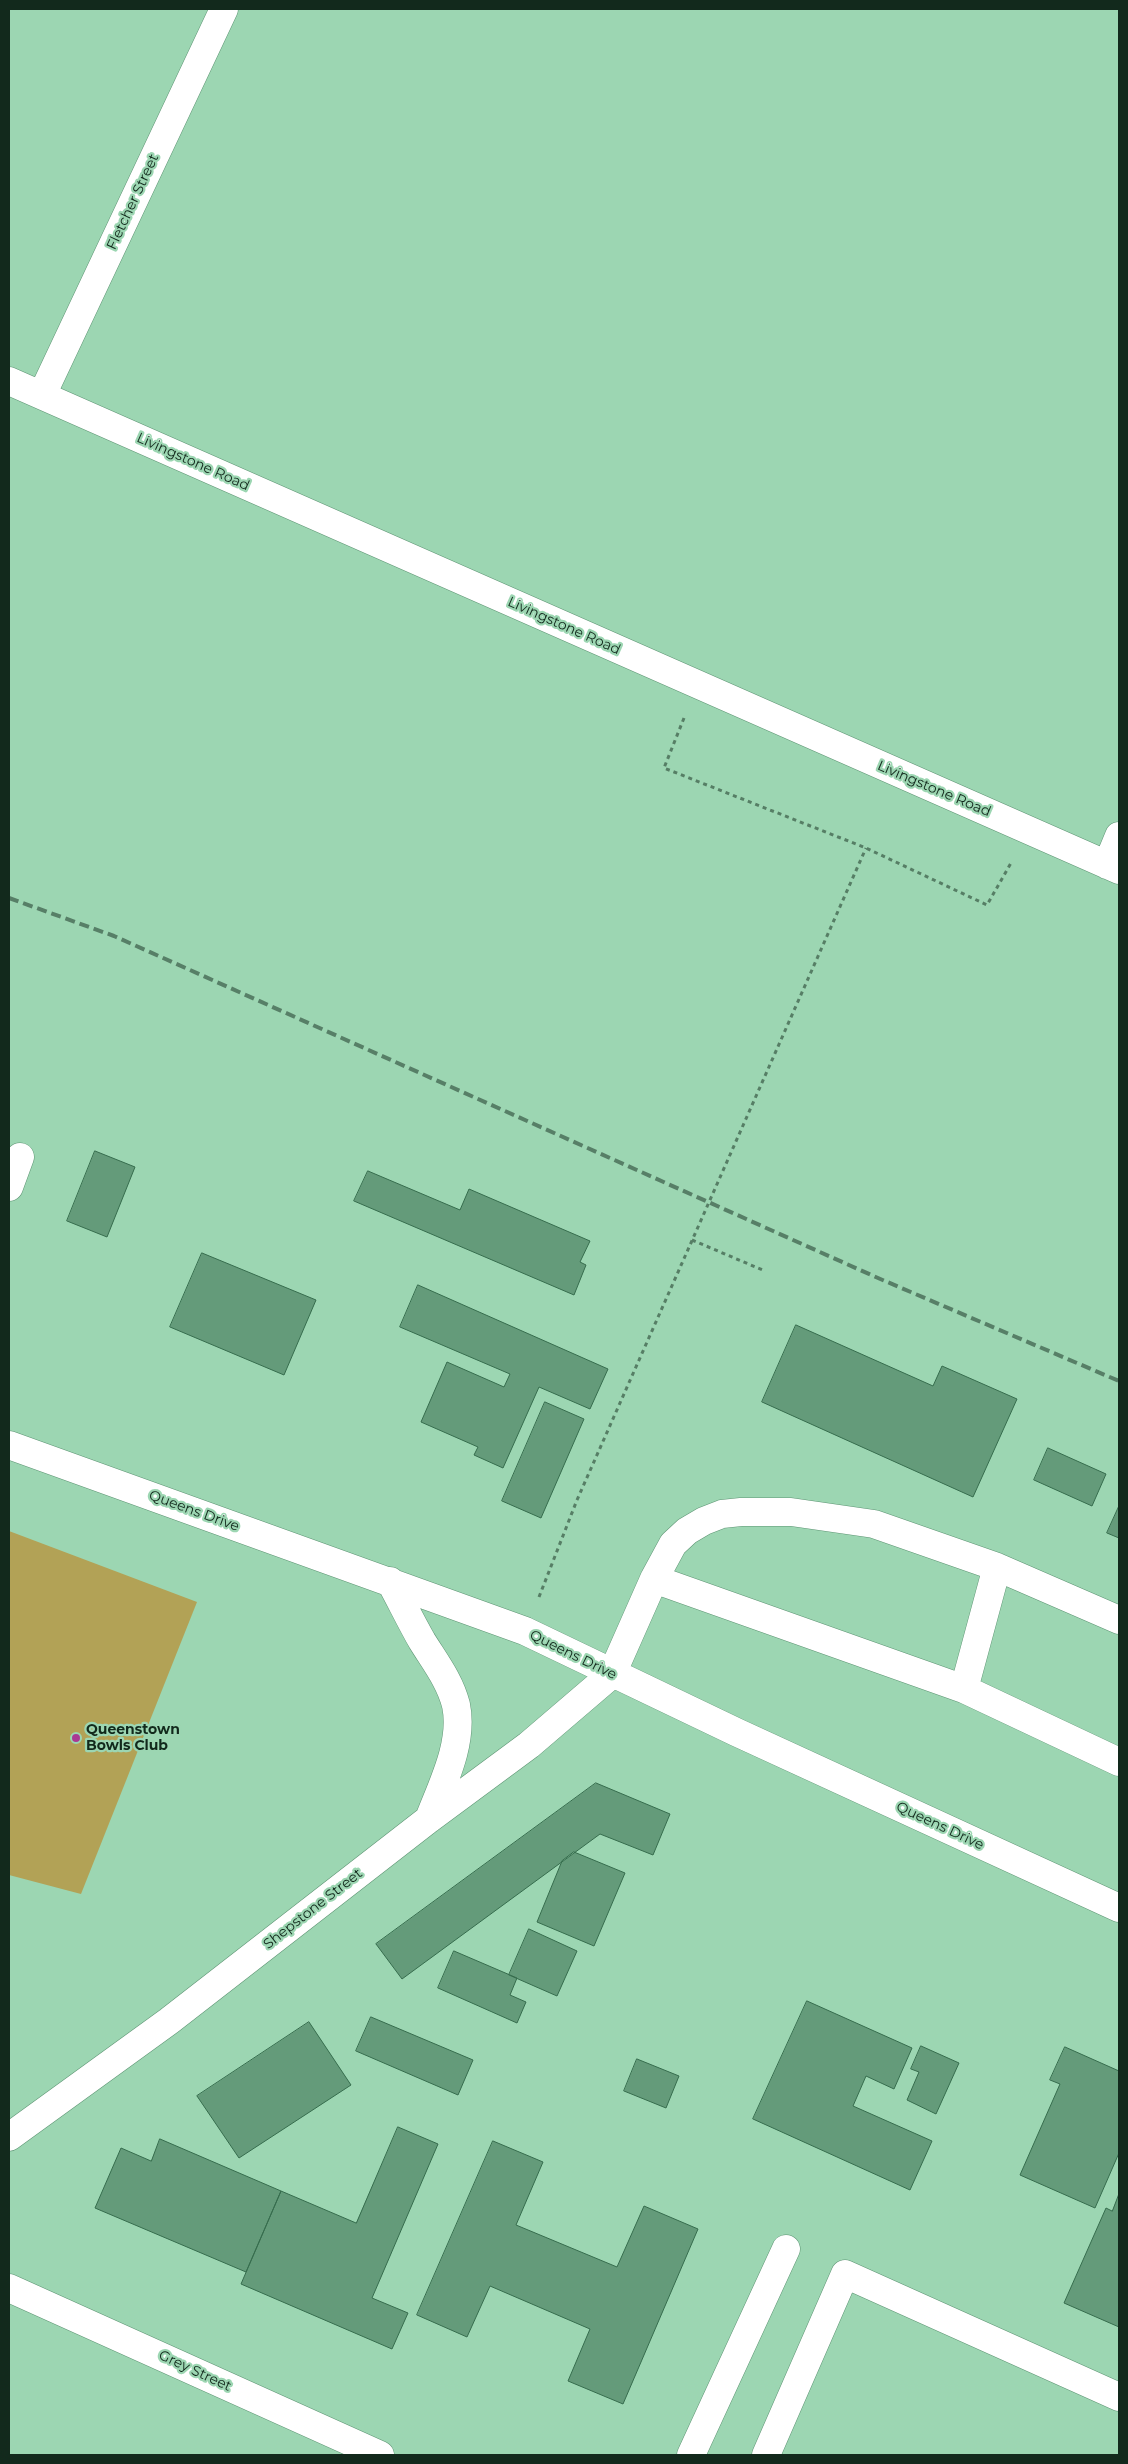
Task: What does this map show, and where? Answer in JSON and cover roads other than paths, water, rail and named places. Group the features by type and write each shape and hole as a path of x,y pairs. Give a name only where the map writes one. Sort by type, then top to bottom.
{"street":[{"name":"Fletcher Street","path":"42,395 224,9"},
{"name":"Livingstone Road","path":"9,381 1113,867"},
{"path":"1113,867 1119,836"},
{"path":"9,1187 20,1157"},
{"name":"Queens Drive","path":"9,1445 526,1631 612,1674 1119,1908"},
{"path":"612,1674 654,1579 673,1544 687,1531 704,1521 722,1514 791,1512 874,1524 998,1567 1119,1620"},
{"path":"964,1688 998,1567"},
{"path":"654,1579 964,1688 1119,1762"},
{"path":"390,1581 423,1642 446,1678 456,1706 456,1736 449,1768 429,1819"},
{"name":"Shepstone Street","path":"9,2137 170,2021 429,1819 529,1744 612,1674"},
{"path":"691,2455 786,2249"},
{"path":"766,2455 844,2274 1119,2398"},
{"name":"Grey Street","path":"9,2288 380,2455"}],"railway":[{"path":"9,898 114,936 878,1278 1119,1381"}],"place":[{"name":"Queenstown Bowls Club","path":"76,1738"}]}
